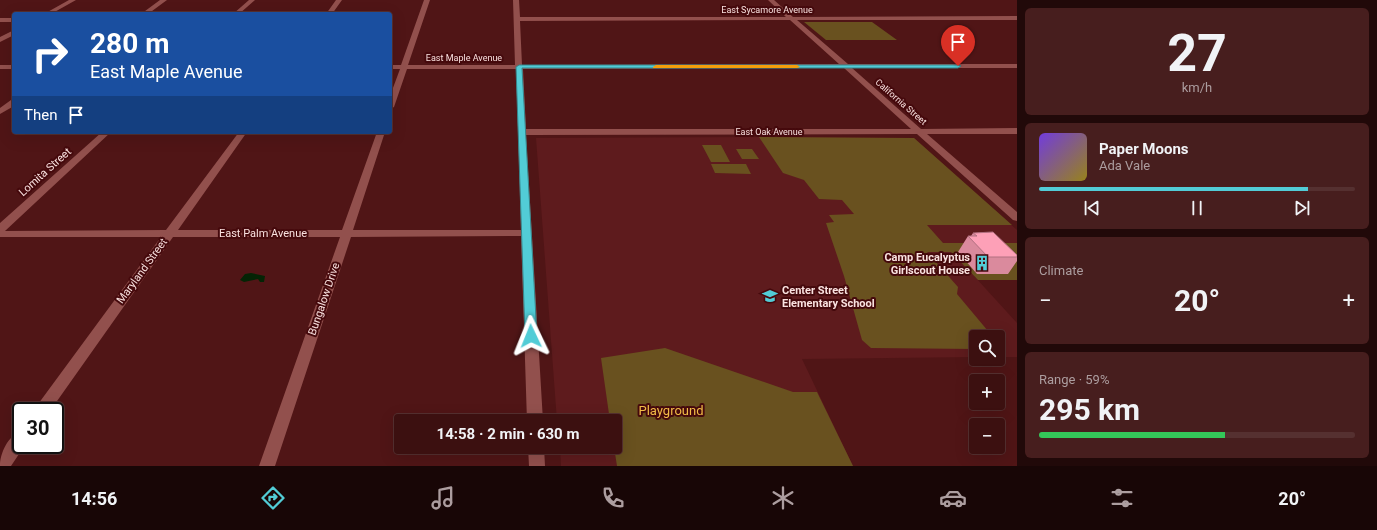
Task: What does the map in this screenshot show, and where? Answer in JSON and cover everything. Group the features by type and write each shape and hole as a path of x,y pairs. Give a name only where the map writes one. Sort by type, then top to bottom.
{"street":[{"path":"52,12 73,0"},
{"path":"147,12 164,0"},
{"path":"238,12 252,0"},
{"path":"330,12 339,0"},
{"path":"392,101 427,0"},
{"path":"516,0 535,414"},
{"name":"California Street","path":"771,0 1017,218"},
{"name":"East Sycamore Avenue","path":"517,19 1017,18"},
{"path":"0,20 12,20"},
{"path":"0,40 12,33"},
{"name":"East Maple Avenue","path":"392,67 1017,66"},
{"path":"0,67 12,67"},
{"path":"0,112 12,103"},
{"name":"East Oak Avenue","path":"522,132 1017,131"},
{"name":"Lomita Street","path":"0,229 105,134"},
{"name":"Maryland Street","path":"48,402 242,134"},
{"name":"Bungalow Drive","path":"268,466 380,134"},
{"name":"East Palm Avenue","path":"0,234 527,233"},
{"path":"1,466 12,451"},
{"path":"536,454 537,466"}],"shaded area":[{"name":"Center Street Elementary School","path":"536,138 914,138 1017,230 1017,243 944,243 1017,323 1017,357 1005,357 1005,330 969,330 969,357 802,359 853,466 561,466 560,454 622,454 622,414 556,414"},
{"path":"251,273 265,276 264,282 260,282 258,279 244,282 240,280 245,274"}],"green space":[{"path":"804,22 872,22 897,40 826,40"},
{"path":"759,137 914,138 1012,225 927,225 943,243 1017,243 1017,280 978,280 951,252 927,252 958,287 957,294 987,330 969,330 969,349 871,348 862,340 844,276 826,223 834,222 829,215 854,214 842,200 819,199 804,180 783,173"},
{"path":"702,145 721,145 730,162 711,162"},
{"path":"736,149 752,149 759,159 742,159"},
{"path":"711,164 746,164 751,174 715,173"},
{"name":"Playground","path":"665,348 793,392 817,392 853,466 617,466 615,454 622,454 622,414 609,414 601,358"}],"building":[{"path":"993,232 1017,255 1017,257 988,257 968,236 977,236 973,233"}],"slow traffic":[{"path":"656,67 797,67"}],"place":[{"name":"Camp Eucalyptus Girlscout House","path":"982,263"},
{"name":"Center Street Elementary School","path":"770,296"}],"route":[{"path":"531,336 519,67 958,66"}]}
